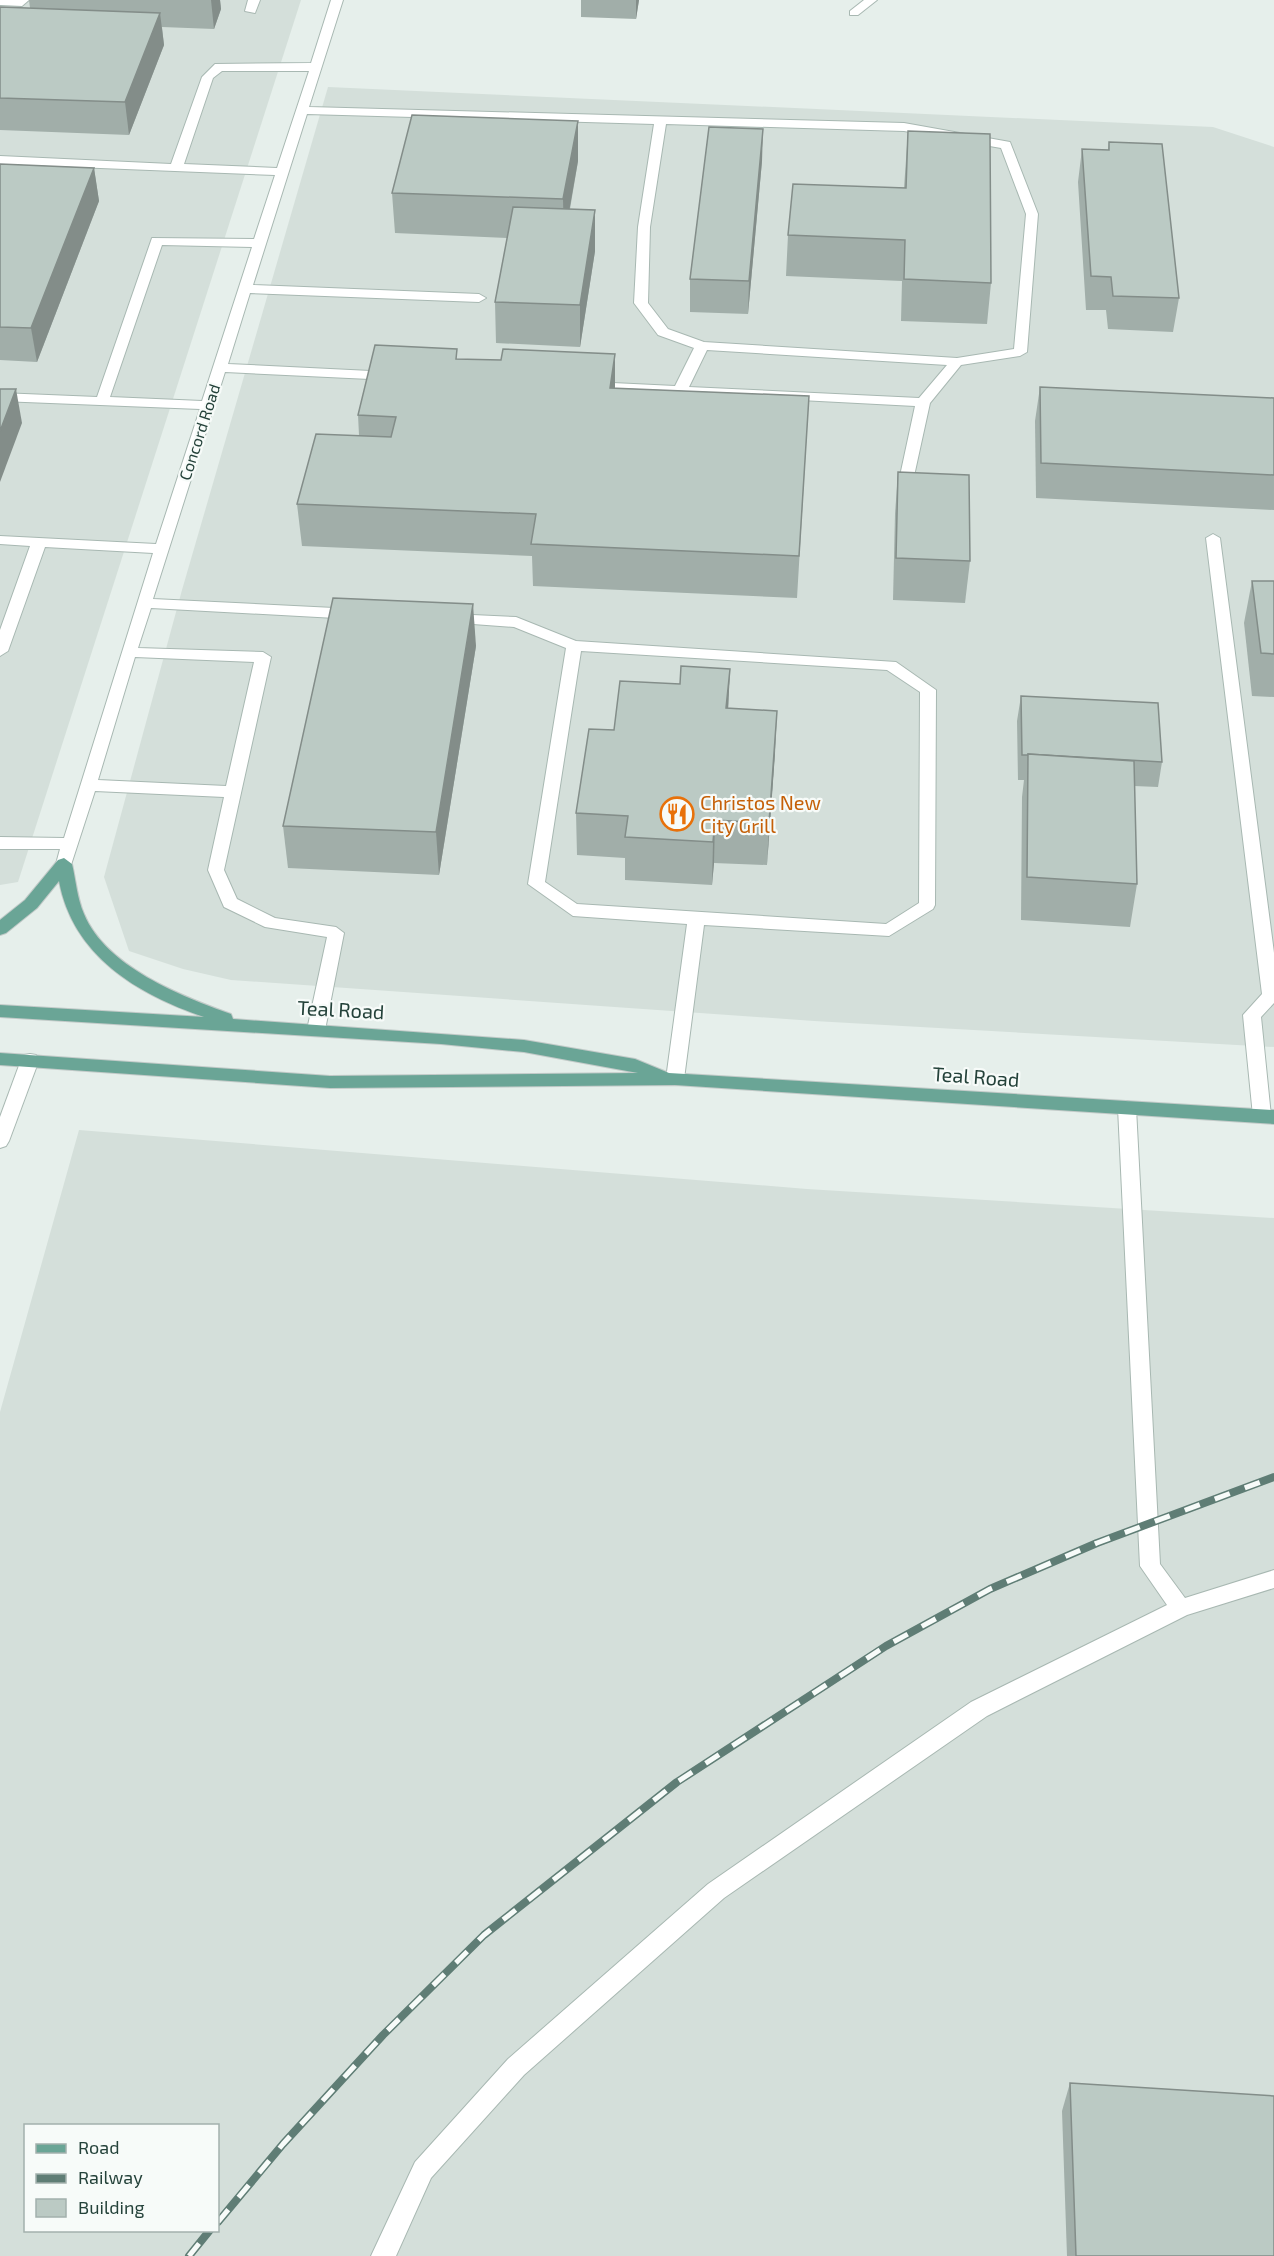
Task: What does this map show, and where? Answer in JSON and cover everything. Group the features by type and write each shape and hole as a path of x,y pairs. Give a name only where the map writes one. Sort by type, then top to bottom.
{"main road":[{"path":"0,929 31,904 64,864"},
{"path":"64,864 77,917 92,940 115,963 186,1005 251,1026"},
{"name":"Teal Road","path":"0,1011 441,1038 524,1046 635,1065 675,1079"},
{"name":"Teal Road","path":"0,1059 330,1082 675,1079 1268,1117"}],"street":[{"path":"0,2 22,3 23,0"},
{"name":"Concord Road","path":"64,864 161,549 337,0"},
{"path":"854,13 872,0"},
{"path":"176,168 208,78 219,66 315,67"},
{"path":"302,110 661,120 904,127 1006,145 1032,214 1020,352 957,362 702,346 663,332 641,303 644,227 661,120"},
{"path":"0,160 282,172"},
{"path":"102,401 157,241 259,243"},
{"path":"244,290 479,298"},
{"path":"680,390 702,346"},
{"path":"907,476 923,402 957,362"},
{"path":"219,368 408,377"},
{"path":"574,385 923,402"},
{"path":"0,396 207,405"},
{"path":"1213,538 1272,996 1252,1015 1268,1117"},
{"path":"0,540 161,549"},
{"path":"0,651 39,543"},
{"path":"144,603 365,614"},
{"path":"435,618 516,622 574,646 891,665 928,690 927,905 890,930 573,910 536,884 574,646"},
{"path":"129,652 263,657 216,870 230,903 271,923 336,933 316,1030"},
{"path":"88,785 233,792"},
{"path":"0,843 71,844"},
{"path":"675,1079 696,919"},
{"path":"0,1141 30,1060"},
{"path":"1127,1108 1150,1566 1181,1608"},
{"path":"383,2256 423,2170 516,2067 716,1891 979,1709 1181,1608 1274,1579"}],"shaded area":[{"path":"0,0 301,0 18,882 0,885"},
{"path":"328,87 1213,127 1274,147 1274,1047 814,1021 231,980 183,969 129,951 104,877 182,590"},
{"path":"79,1130 807,1189 1274,1218 1274,2256 0,2256 0,1412"}],"building":[{"path":"0,7 160,13 125,102 0,98"},
{"path":"412,115 578,121 563,199 392,193"},
{"path":"709,127 763,129 749,281 690,279"},
{"path":"908,131 990,134 991,283 904,279 905,240 788,235 793,184 906,188"},
{"path":"1109,142 1162,144 1179,298 1113,296 1111,277 1091,276 1082,149 1109,150"},
{"path":"0,164 94,168 31,328 0,327"},
{"path":"513,207 595,210 580,305 495,302"},
{"path":"375,345 457,349 456,359 501,360 503,349 615,354 610,388 809,396 799,556 531,544 536,514 297,504 316,434 391,437 396,417 358,415"},
{"path":"1040,387 1274,398 1274,475 1041,463"},
{"path":"0,389 16,389 0,431"},
{"path":"898,472 969,475 970,561 896,558"},
{"path":"1252,581 1274,581 1274,654 1261,653"},
{"path":"333,598 473,604 436,832 283,826"},
{"name":"Christos New City Grill","path":"681,666 730,669 726,708 777,711 769,823 715,820 713,842 625,837 628,816 576,813 589,729 614,730 620,681 680,684"},
{"path":"1021,696 1158,703 1162,762 1022,755"},
{"path":"1028,754 1134,761 1137,884 1027,877"},
{"path":"1070,2083 1274,2096 1274,2256 1076,2256"}],"railway":[{"path":"219,2221 283,2144 383,2035 484,1935 677,1782 886,1646 990,1589 1097,1543 1274,1477"},
{"path":"189,2256 208,2232"}],"place":[{"name":"Christos New City Grill","path":"677,814"}]}
